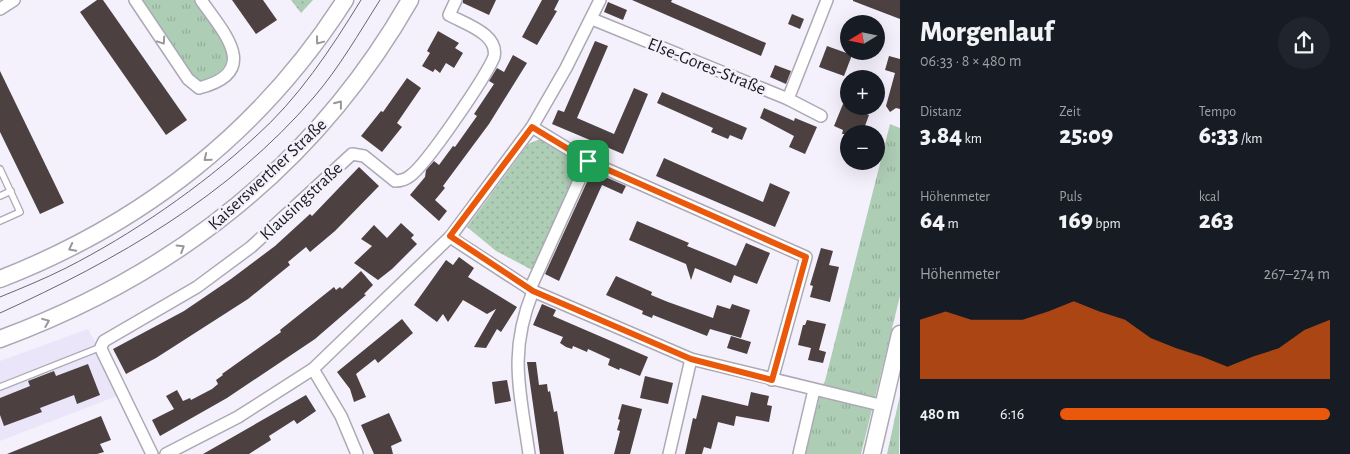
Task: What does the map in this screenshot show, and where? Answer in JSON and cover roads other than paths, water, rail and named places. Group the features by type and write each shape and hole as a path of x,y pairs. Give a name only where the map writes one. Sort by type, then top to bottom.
{"street":[{"path":"0,9 14,0"},
{"path":"135,0 188,79 199,88 214,84 230,71 234,57 232,45 202,0"},
{"path":"0,279 44,262 95,236 127,217 188,173 252,118 285,83 321,38 345,0"},
{"name":"Kaiserswerther Straße","path":"0,339 47,322 147,270 189,244 229,213 283,164 327,119 364,72 410,0"},
{"name":"Klausingstraße","path":"101,347 108,337 197,287 251,247 352,154 364,156 395,181 403,180 414,173 456,116 494,56 495,47 489,37 449,15 456,0"},
{"path":"166,454 238,417 313,369 450,236 532,127 592,19 600,0"},
{"path":"788,99 827,0"},
{"name":"Else-Gores-Straße","path":"592,19 788,99 821,116"},
{"path":"532,127 588,161 806,257 772,380"},
{"path":"529,454 517,374 521,325 532,290 588,161"},
{"path":"450,236 532,290 691,359 884,406"},
{"path":"872,454 900,334"},
{"path":"101,347 152,454"},
{"path":"669,454 691,359"},
{"path":"313,369 341,416 357,454"},
{"path":"799,454 814,390"}],"lane":[{"path":"0,169 20,212 0,221"},
{"path":"0,196 10,191"},
{"path":"0,387 101,347"}],"tram line":[{"path":"0,297 58,272 115,241 189,192 234,156 271,122 300,90 326,55 361,0"},
{"path":"0,313 44,293 128,247 208,195 246,165 281,133 323,86 380,0"}]}
